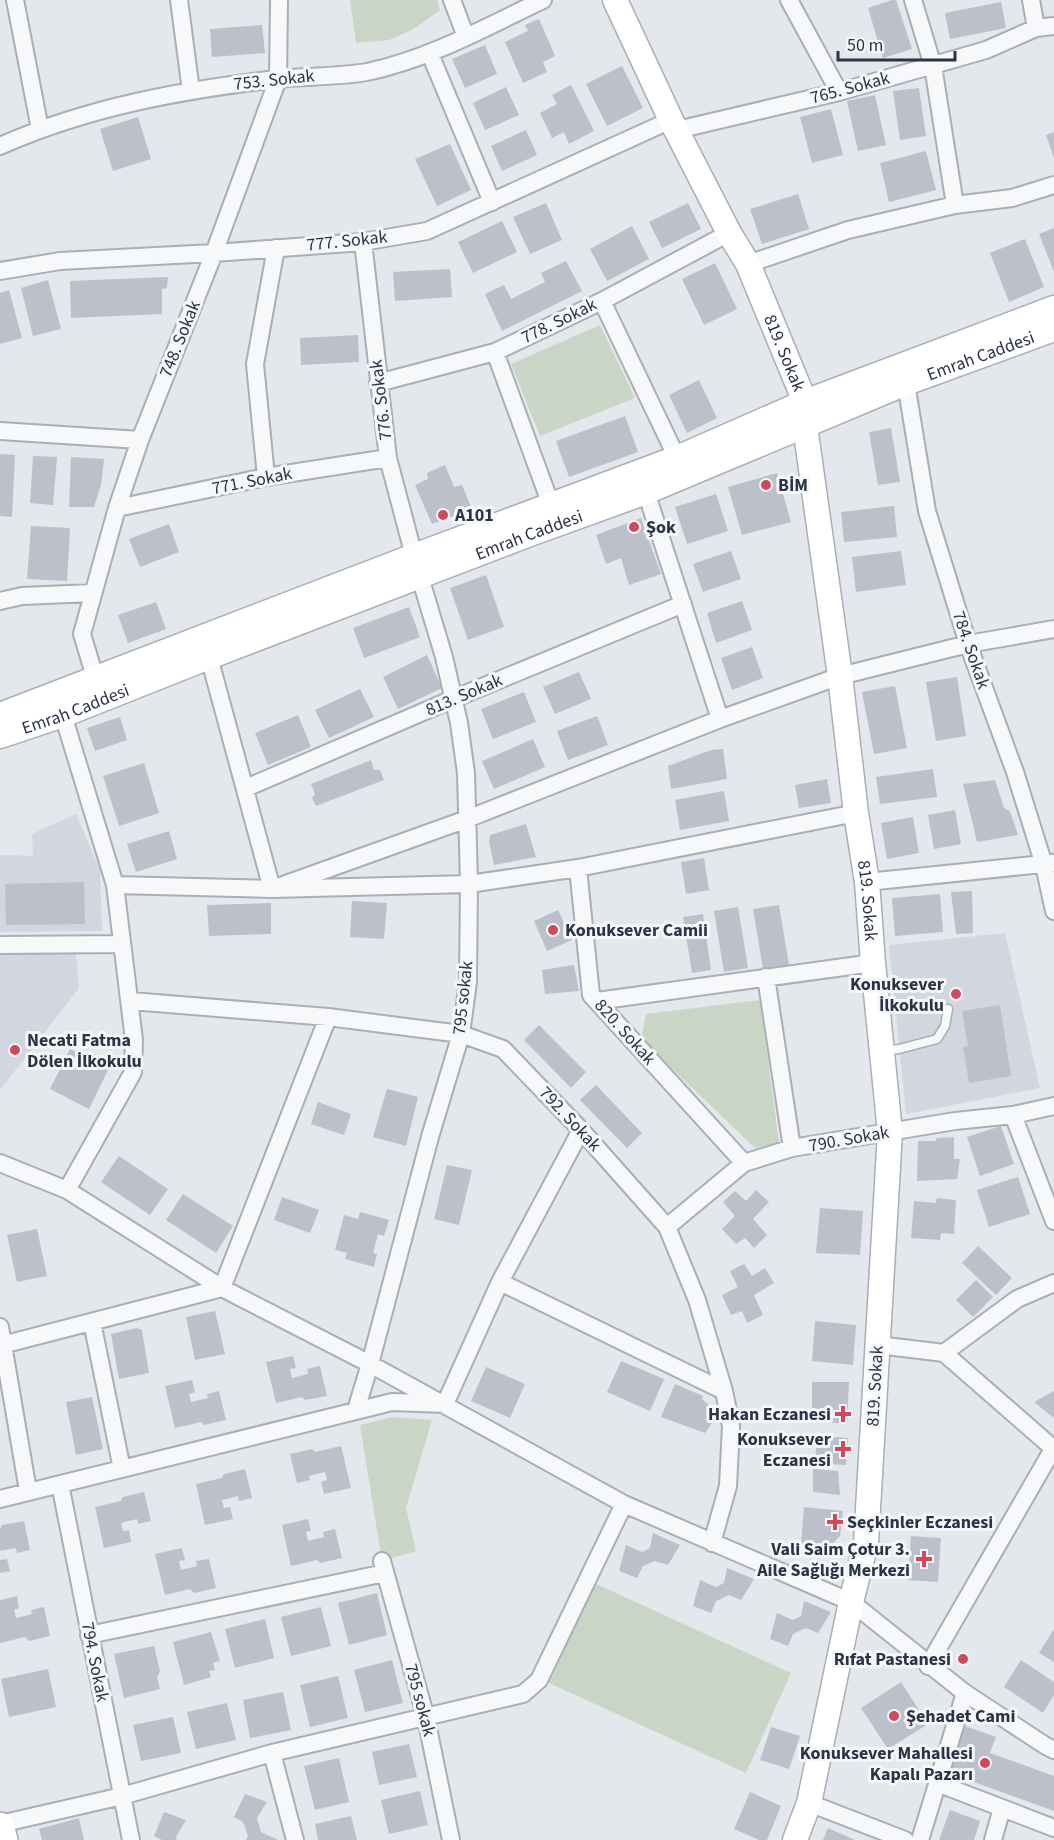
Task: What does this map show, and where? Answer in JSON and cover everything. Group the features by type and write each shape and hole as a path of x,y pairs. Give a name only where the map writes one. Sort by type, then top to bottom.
{"main road":[{"path":"0,1825 4,1840"}],"street":[{"path":"15,0 40,129"},
{"path":"179,0 191,91"},
{"name":"748. Sokak","path":"95,677 82,634 93,593 117,508 140,440 214,253 278,79 279,0"},
{"path":"452,0 466,37"},
{"name":"753. Sokak","path":"0,146 40,129 135,101 278,79 366,72 430,54 543,0"},
{"name":"819. Sokak","path":"615,0 674,125 729,233 748,264 806,402 805,426 840,676 855,813 867,882 890,1132 866,1543 851,1602 809,1803 795,1840"},
{"path":"789,0 838,92"},
{"path":"913,0 933,66 955,205"},
{"path":"1032,0 1036,28"},
{"name":"765. Sokak","path":"674,125 838,92 986,50 1036,28 1054,26"},
{"path":"430,54 492,202"},
{"name":"777. Sokak","path":"0,271 60,261 363,242 427,231 674,125"},
{"path":"748,264 848,230 955,205 1012,198 1054,185"},
{"name":"778. Sokak","path":"378,383 495,352 602,301 729,233"},
{"name":"776. Sokak","path":"363,242 388,458 417,566"},
{"path":"266,477 255,364 276,248"},
{"path":"602,301 677,458"},
{"name":"Emrah Caddesi","path":"0,736 63,715 209,657 551,505 677,458 806,402 1054,308"},
{"name":"Emrah Caddesi","path":"0,715 95,677 417,566 530,534 646,492 906,383 1054,329"},
{"path":"495,352 551,505"},
{"name":"784. Sokak","path":"906,383 927,511 968,644 1049,864 1054,911"},
{"path":"0,431 140,440"},
{"name":"771. Sokak","path":"117,508 266,477 388,458"},
{"path":"646,492 720,719"},
{"name":"795 sokak","path":"356,1410 430,1137 461,1034 468,982 469,884 466,773 444,657 417,566"},
{"path":"0,601 22,596 93,593"},
{"name":"813. Sokak","path":"246,788 683,604"},
{"path":"273,889 467,819 720,719 840,676 968,644 1054,629"},
{"path":"209,657 273,889"},
{"path":"63,715 115,885 134,1040 133,1072 67,1190"},
{"path":"115,885 273,889 469,884 578,868 855,813"},
{"path":"867,882 1049,864"},
{"name":"820. Sokak","path":"578,868 591,995 744,1163"},
{"path":"0,945 122,944"},
{"path":"597,1001 873,963"},
{"path":"766,977 792,1148"},
{"name":"792. Sokak","path":"131,1001 328,1017 461,1034 503,1049 581,1130 666,1227 697,1300 724,1391 730,1426 728,1486 712,1543"},
{"path":"222,1287 328,1017"},
{"name":"790. Sokak","path":"666,1227 744,1163 792,1148 955,1121 1012,1115 1054,1106"},
{"path":"1012,1115 1054,1221"},
{"path":"445,1404 500,1282 581,1130"},
{"path":"0,1163 67,1190 222,1287 445,1404 624,1504 851,1602 965,1694 1051,1743"},
{"path":"500,1282 724,1391"},
{"path":"944,1353 1017,1299 1054,1283"},
{"path":"2,1345 222,1287"},
{"path":"92,1322 122,1469"},
{"path":"0,1327 28,1491"},
{"path":"878,1345 944,1353 1054,1449 928,1666"},
{"path":"0,1499 392,1402 445,1404"},
{"name":"794. Sokak","path":"60,1484 131,1840"},
{"path":"0,1825 122,1797 272,1753 523,1694 539,1680 624,1504"},
{"name":"795 sokak","path":"89,1635 383,1567 426,1718 452,1840"},
{"path":"920,1840 965,1694"},
{"path":"272,1753 295,1840"},
{"path":"937,1783 1054,1828"},
{"path":"809,1803 904,1840"},
{"path":"993,1840 1002,1808"}],"lane":[{"path":"882,1051 937,1039 945,1026 948,1009"}],"shaded area":[{"path":"76,814 100,870 102,931 0,932 0,855 33,856 32,834"},
{"name":"Konuksever İlkokulu","path":"1005,933 1040,1088 906,1114 889,945"},
{"name":"Necati Fatma Dölen İlkokulu","path":"0,954 76,954 79,988 0,1090"}],"green space":[{"path":"350,0 437,0 440,10 412,30 389,40 356,43"},
{"path":"600,325 635,398 540,436 511,364"},
{"path":"760,1000 779,1143 755,1148 641,1039 646,1014"},
{"path":"393,1417 432,1420 406,1508 416,1551 382,1561 360,1425"},
{"path":"594,1583 791,1673 746,1773 549,1683"}],"building":[{"path":"896,0 912,49 883,58 868,8"},
{"path":"1001,2 1006,28 950,39 945,13"},
{"path":"539,19 555,56 543,62 547,72 523,83 505,42 528,31 525,25"},
{"path":"262,25 265,53 212,57 210,29"},
{"path":"485,45 497,74 465,88 452,59"},
{"path":"622,66 643,108 607,126 586,84"},
{"path":"571,85 594,131 569,144 564,132 552,138 540,113 557,104 552,95"},
{"path":"506,87 519,115 485,130 473,103"},
{"path":"919,88 926,136 900,140 893,91"},
{"path":"875,95 886,145 858,151 847,101"},
{"path":"831,109 843,155 812,163 800,117"},
{"path":"138,117 151,159 113,171 100,129"},
{"path":"526,130 537,155 502,171 491,146"},
{"path":"1054,132 1054,158 1046,135"},
{"path":"450,144 471,190 437,206 415,159"},
{"path":"926,151 936,190 889,202 880,163"},
{"path":"798,194 809,229 762,244 750,209"},
{"path":"546,203 562,240 530,254 513,217"},
{"path":"688,203 701,229 662,248 649,222"},
{"path":"502,221 517,252 473,273 458,242"},
{"path":"632,226 649,259 607,281 590,249"},
{"path":"1054,228 1054,272 1039,234"},
{"path":"1025,239 1044,287 1009,302 990,253"},
{"path":"566,261 582,291 502,331 485,294 504,285 511,299 545,282 541,273"},
{"path":"715,263 737,309 704,325 682,279"},
{"path":"450,269 452,297 395,301 393,272"},
{"path":"168,277 167,288 162,289 162,314 71,318 70,281"},
{"path":"48,280 61,329 33,336 21,288"},
{"path":"9,290 22,338 0,344 0,293"},
{"path":"358,335 359,362 301,365 300,338"},
{"path":"699,380 717,418 687,433 669,395"},
{"path":"625,416 638,452 569,477 556,441"},
{"path":"891,428 900,482 878,485 869,432"},
{"path":"0,454 15,455 12,517 0,516"},
{"path":"33,456 57,457 53,505 30,503"},
{"path":"71,457 104,459 101,485 94,507 69,507"},
{"path":"445,465 454,487 462,485 472,509 432,524 415,485 428,479 427,473"},
{"path":"777,473 791,522 742,535 728,487"},
{"path":"716,494 728,531 687,544 675,507"},
{"path":"894,506 897,537 844,542 841,512"},
{"path":"641,518 661,574 629,585 621,558 606,564 596,535"},
{"path":"169,524 179,552 140,567 129,539"},
{"path":"31,526 70,528 67,581 27,579"},
{"path":"731,551 741,579 703,592 693,564"},
{"path":"901,551 906,585 856,592 852,557"},
{"path":"486,575 504,627 468,640 450,588"},
{"path":"742,601 752,630 716,643 707,613"},
{"path":"156,602 166,629 128,643 118,615"},
{"path":"409,607 420,637 364,658 353,628"},
{"path":"752,647 763,678 732,690 721,658"},
{"path":"427,655 442,688 398,709 383,677"},
{"path":"579,672 591,699 555,714 543,687"},
{"path":"957,677 966,736 936,741 926,682"},
{"path":"895,686 907,748 874,754 862,692"},
{"path":"360,689 374,717 329,738 315,710"},
{"path":"524,692 536,722 493,739 481,709"},
{"path":"298,715 311,747 268,765 255,733"},
{"path":"597,716 608,745 568,760 557,731"},
{"path":"120,717 127,740 95,751 87,728"},
{"path":"533,739 545,767 494,789 482,761"},
{"path":"723,749 727,779 671,789 668,766 711,750"},
{"path":"371,760 374,770 380,770 384,780 316,806 312,798 315,794 311,784"},
{"path":"144,763 159,813 119,826 103,776"},
{"path":"933,769 937,797 880,804 876,777"},
{"path":"827,779 831,803 799,808 795,785"},
{"path":"995,780 1004,808 1010,811 1018,835 977,842 963,784"},
{"path":"724,791 729,821 680,830 675,800"},
{"path":"955,810 961,844 934,849 928,815"},
{"path":"913,817 919,853 887,859 881,823"},
{"path":"526,824 536,857 494,865 490,835"},
{"path":"169,831 177,859 136,872 127,844"},
{"path":"704,858 709,890 686,894 681,862"},
{"path":"84,882 85,924 6,925 5,884"},
{"path":"972,891 973,933 956,934 951,892"},
{"path":"940,894 943,932 895,936 892,898"},
{"path":"352,901 387,903 384,939 350,937"},
{"path":"271,903 271,934 209,936 207,905"},
{"path":"779,905 789,965 763,969 753,909"},
{"path":"738,907 748,968 724,972 714,911"},
{"name":"Konuksever Camii","path":"558,910 572,940 547,951 534,921"},
{"path":"703,914 711,970 692,973 683,917"},
{"path":"574,965 579,991 545,994 542,970"},
{"path":"1000,1005 1011,1076 969,1083 963,1047 968,1046 962,1011"},
{"path":"539,1025 586,1072 571,1088 524,1040"},
{"path":"70,1049 109,1068 89,1109 50,1089"},
{"path":"596,1085 642,1133 627,1148 580,1100"},
{"path":"387,1089 418,1097 406,1146 373,1137"},
{"path":"318,1102 351,1114 344,1135 311,1124"},
{"path":"1001,1126 1014,1164 980,1176 967,1137"},
{"path":"954,1137 954,1159 960,1159 957,1179 917,1181 918,1141 935,1141 937,1138"},
{"path":"119,1156 168,1189 150,1215 101,1182"},
{"path":"447,1165 472,1170 459,1225 434,1219"},
{"path":"1018,1177 1030,1214 989,1227 977,1190"},
{"path":"756,1190 769,1202 753,1219 767,1235 754,1248 745,1238 736,1244 722,1229 735,1216 723,1202 735,1191 746,1201"},
{"path":"183,1194 233,1226 216,1253 166,1220"},
{"path":"282,1197 319,1210 310,1233 274,1220"},
{"path":"937,1198 956,1200 954,1234 941,1233 940,1240 911,1238 914,1201 936,1203"},
{"path":"820,1208 863,1211 860,1255 816,1253"},
{"path":"360,1212 389,1220 384,1236 378,1234 373,1253 377,1254 374,1267 345,1259 347,1253 335,1250 344,1215 358,1219"},
{"path":"37,1229 47,1276 17,1282 7,1235"},
{"path":"978,1246 1012,1278 996,1295 962,1263"},
{"path":"744,1264 752,1276 765,1268 774,1283 754,1295 763,1315 747,1323 742,1311 731,1315 722,1295 738,1287 730,1271"},
{"path":"976,1280 993,1297 973,1317 956,1300"},
{"path":"215,1311 225,1354 195,1360 186,1317"},
{"path":"815,1321 856,1325 853,1365 812,1361"},
{"path":"137,1328 142,1330 149,1373 119,1379 111,1334"},
{"path":"293,1356 296,1368 290,1369 292,1378 308,1374 307,1369 320,1366 327,1396 305,1400 302,1397 276,1403 266,1362"},
{"path":"621,1361 664,1379 650,1411 607,1392"},
{"path":"486,1367 525,1384 510,1418 471,1401"},
{"path":"192,1380 195,1392 189,1394 191,1402 208,1398 207,1394 219,1391 226,1420 204,1425 201,1422 175,1428 165,1386"},
{"path":"812,1382 849,1382 847,1424 812,1421"},
{"path":"675,1384 703,1396 702,1399 711,1407 712,1423 705,1433 661,1417"},
{"path":"1054,1391 1054,1418 1034,1402"},
{"path":"92,1397 103,1449 76,1455 66,1402"},
{"path":"817,1436 848,1438 846,1465 815,1463"},
{"path":"341,1446 351,1488 324,1494 321,1482 327,1480 325,1472 309,1476 310,1480 297,1483 290,1454 312,1449 315,1452"},
{"path":"245,1469 252,1498 239,1501 238,1496 222,1500 224,1508 230,1507 233,1519 205,1525 196,1484 222,1478 224,1474"},
{"path":"813,1469 838,1471 840,1495 813,1492"},
{"path":"144,1492 151,1521 138,1524 137,1519 121,1523 123,1531 129,1530 131,1542 104,1548 95,1507 121,1501 123,1497"},
{"path":"804,1507 843,1511 840,1536 824,1553 801,1545"},
{"path":"308,1519 311,1531 306,1532 308,1541 324,1537 323,1532 335,1529 342,1558 320,1563 317,1560 291,1566 282,1525"},
{"path":"24,1521 30,1550 17,1553 16,1548 0,1551 2,1525"},
{"path":"653,1533 680,1545 668,1565 655,1561 643,1566 637,1578 619,1571 626,1545 642,1552 650,1548"},
{"name":"Vali Saim Çotur 3. Aile Sağlığı Merkezi","path":"911,1536 941,1538 938,1582 908,1580"},
{"path":"182,1548 185,1560 179,1561 181,1570 197,1566 196,1561 209,1559 216,1588 194,1593 190,1589 165,1595 155,1554"},
{"path":"7,1559 10,1571 0,1573 0,1560"},
{"path":"727,1568 754,1579 741,1600 729,1595 716,1601 711,1613 693,1606 700,1580 716,1587 724,1583"},
{"path":"377,1593 387,1635 349,1645 338,1603"},
{"path":"17,1596 19,1608 14,1610 16,1618 32,1614 31,1610 44,1607 50,1636 29,1641 25,1637 0,1643 0,1600"},
{"path":"804,1601 831,1612 818,1633 806,1628 793,1634 788,1646 770,1639 777,1613 793,1620 801,1616"},
{"path":"321,1607 331,1646 291,1656 281,1617"},
{"path":"265,1619 274,1658 235,1668 225,1629"},
{"path":"1054,1629 1054,1662 1039,1653"},
{"path":"211,1632 220,1661 213,1663 215,1670 209,1671 211,1677 184,1685 173,1642"},
{"path":"154,1646 160,1671 157,1677 160,1689 124,1698 114,1654"},
{"path":"392,1660 403,1703 365,1712 354,1670"},
{"path":"1021,1660 1054,1682 1054,1695 1043,1713 1004,1687"},
{"path":"48,1669 56,1707 9,1717 1,1679"},
{"path":"338,1676 348,1718 310,1727 300,1685"},
{"name":"Şehadet Cami","path":"901,1682 928,1724 888,1749 861,1708"},
{"path":"283,1692 291,1730 250,1738 243,1700"},
{"path":"227,1703 236,1740 196,1749 187,1712"},
{"path":"173,1717 181,1753 141,1761 133,1725"},
{"name":"Konuksever Mahallesi Kapalı Pazarı","path":"965,1726 996,1737 990,1753 1054,1776 1054,1811 949,1773"},
{"path":"771,1727 800,1736 789,1769 760,1760"},
{"path":"409,1744 417,1777 379,1785 372,1752"},
{"path":"339,1758 349,1802 315,1810 304,1766"},
{"path":"420,1791 428,1825 389,1834 381,1800"},
{"path":"750,1792 781,1806 767,1840 759,1840 734,1829"},
{"path":"245,1794 267,1802 257,1818 261,1832 278,1840 246,1840 248,1836 243,1822 234,1817"},
{"path":"950,1810 980,1821 974,1840 939,1840"},
{"path":"164,1812 186,1820 176,1837 177,1840 162,1840 154,1836"},
{"path":"351,1816 357,1840 318,1840 315,1824"},
{"path":"79,1818 84,1840 42,1840 39,1829"},
{"path":"828,1828 855,1840 823,1840"}],"place":[{"name":"BİM","path":"766,485"},
{"name":"A101","path":"443,515"},
{"name":"Şok","path":"634,527"},
{"name":"Konuksever Camii","path":"553,930"},
{"name":"Konuksever İlkokulu","path":"956,994"},
{"name":"Necati Fatma Dölen İlkokulu","path":"15,1050"},
{"name":"Hakan Eczanesi","path":"843,1414"},
{"name":"Konuksever Eczanesi","path":"843,1449"},
{"name":"Seçkinler Eczanesi","path":"835,1522"},
{"name":"Vali Saim Çotur 3. Aile Sağlığı Merkezi","path":"924,1559"},
{"name":"Rıfat Pastanesi","path":"963,1659"},
{"name":"Şehadet Cami","path":"894,1716"},
{"name":"Konuksever Mahallesi Kapalı Pazarı","path":"985,1763"}]}
